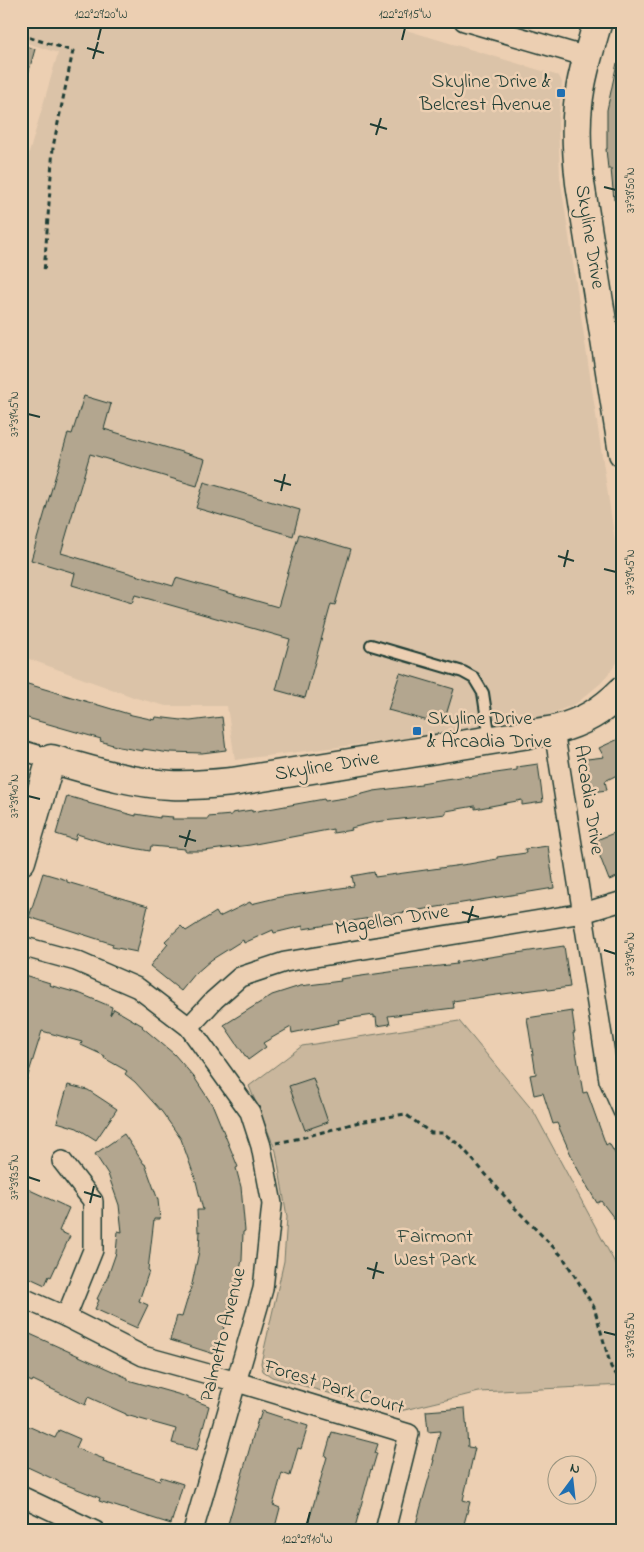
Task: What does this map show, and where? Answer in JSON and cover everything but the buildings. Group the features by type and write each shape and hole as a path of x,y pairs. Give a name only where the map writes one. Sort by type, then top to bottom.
{"street":[{"path":"464,21 587,57"},
{"name":"Skyline Drive","path":"598,21 587,57 578,106 577,157 623,453"},
{"name":"Skyline Drive","path":"21,750 112,776 142,782 201,785 232,782 554,730 574,725 593,715 610,703 623,690"},
{"name":"Arcadia Drive","path":"554,730 609,1080 623,1111"},
{"path":"21,861 51,759"},
{"name":"Magellan Drive","path":"189,1027 214,1000 240,977 285,962 583,913 623,901"},
{"name":"Palmetto Avenue","path":"21,946 76,961 138,988 189,1027 250,1112 261,1146 272,1204 263,1289 193,1531"},
{"path":"62,1161 93,1201 93,1250 66,1317"},
{"path":"21,1297 66,1317 143,1356 237,1382"},
{"name":"Forest Park Court","path":"237,1382 409,1434 385,1531"},
{"path":"21,1496 95,1531"}],"lane":[{"path":"371,645 463,672 474,678 483,694 490,740"}],"path":[{"path":"21,35 73,51 53,147 44,273"},
{"path":"261,1146 301,1138 359,1122 405,1114 431,1133 442,1133 471,1156 515,1208 564,1257 594,1307 611,1367 623,1384"}],"shaded area":[{"path":"21,21 376,21 559,76 562,82 558,123 560,177 623,594 623,643 620,659 601,683 577,703 530,723 235,760 227,706 166,706 136,698 21,656 21,181 58,53 21,41"}],"green space":[{"name":"Fairmont West Park","path":"459,1021 534,1112 623,1278 623,1385 479,1392 396,1412 272,1377 263,1371 261,1363 284,1261 287,1217 276,1151 249,1086 302,1046"}],"place":[{"name":"Skyline Drive & Belcrest Avenue","path":"561,93"},
{"name":"Skyline Drive & Arcadia Drive","path":"417,731"}]}
